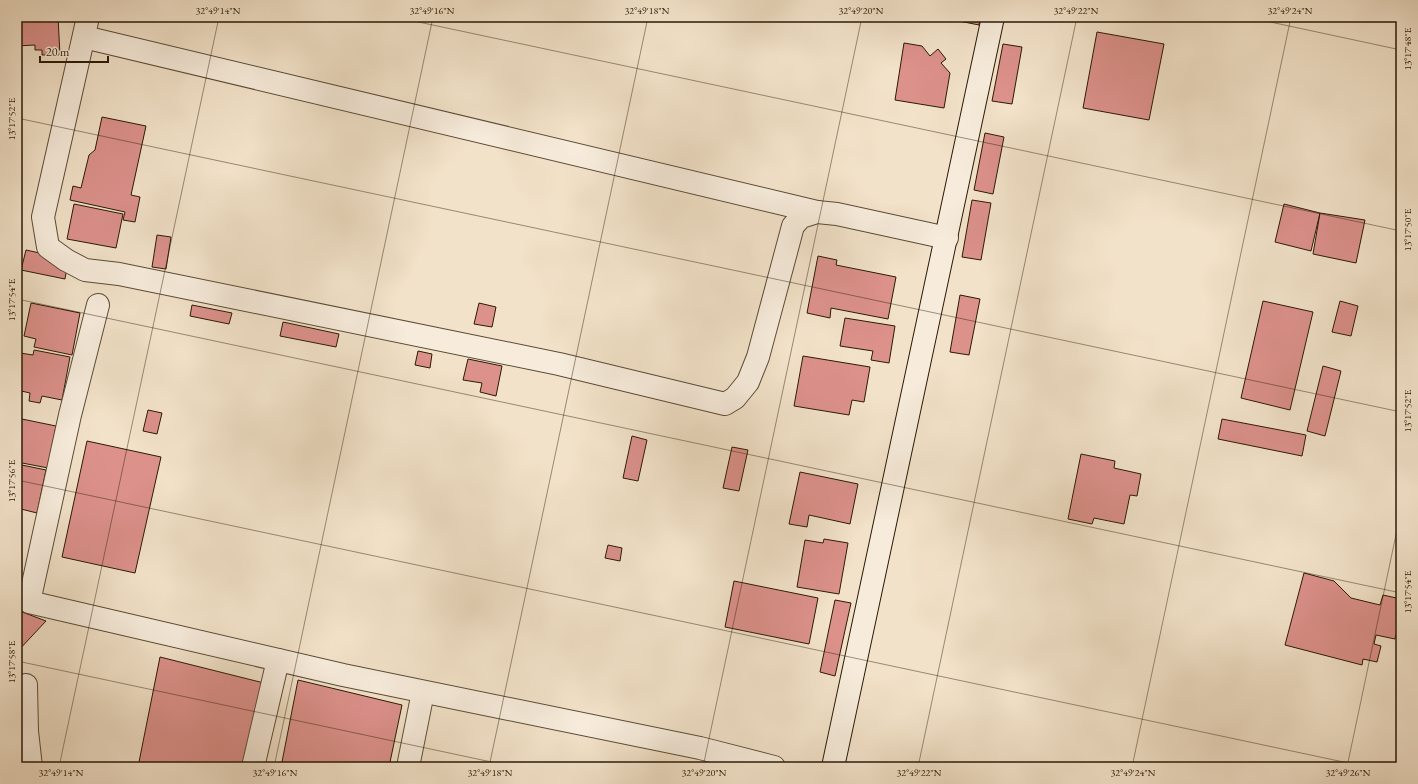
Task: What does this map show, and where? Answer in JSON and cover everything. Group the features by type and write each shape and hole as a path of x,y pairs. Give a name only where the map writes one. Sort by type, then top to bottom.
{"street":[{"path":"833,767 993,17"},
{"path":"817,212 801,217 793,226 758,357 748,382 735,398 724,404 559,364 119,274 85,270 66,260 48,247 43,217 86,27 817,212 837,214 947,238"},
{"path":"98,305 70,415 29,602 342,675 700,748 734,762 774,767"},
{"path":"253,767 278,660"},
{"path":"26,685 27,731 31,767"},
{"path":"408,767 423,692"}],"building":[{"path":"17,17 58,17 60,55 42,55 42,50 35,50 35,45 17,46"},
{"path":"950,17 980,17 979,25 949,19"},
{"path":"1097,32 1164,44 1149,120 1083,108"},
{"path":"904,43 922,46 930,56 938,49 946,59 941,63 950,73 944,108 895,100"},
{"path":"1003,44 1022,47 1012,104 992,101"},
{"path":"102,117 146,126 131,195 140,197 135,222 123,220 125,212 70,200 73,186 81,188 89,155 95,150"},
{"path":"985,133 1004,137 993,194 974,190"},
{"path":"972,200 991,203 981,260 962,257"},
{"path":"74,204 123,214 116,248 67,239"},
{"path":"1284,204 1320,213 1311,251 1275,242"},
{"path":"1320,213 1365,220 1356,263 1313,254"},
{"path":"157,235 171,237 166,269 152,267"},
{"path":"26,250 53,256 67,267 65,279 21,270"},
{"path":"818,256 837,260 836,265 896,277 888,319 831,308 830,318 807,313"},
{"path":"960,295 980,299 969,355 950,352"},
{"path":"1263,301 1313,312 1290,410 1241,398"},
{"path":"1340,301 1358,306 1351,336 1332,332"},
{"path":"31,303 80,313 72,355 34,347 36,339 24,336"},
{"path":"479,303 496,307 492,327 474,324"},
{"path":"192,305 232,313 229,324 190,316"},
{"path":"845,318 895,326 889,363 871,360 873,351 840,346"},
{"path":"283,322 339,334 336,347 280,336"},
{"path":"34,350 70,357 62,400 42,396 40,403 29,401 30,393 17,390 17,368 20,353 33,355"},
{"path":"418,351 432,354 430,368 415,365"},
{"path":"803,356 870,367 864,402 852,400 849,415 794,406"},
{"path":"468,359 502,366 496,396 480,392 482,383 463,380"},
{"path":"1323,366 1341,371 1325,436 1307,431"},
{"path":"148,410 162,413 157,434 143,431"},
{"path":"17,418 56,426 48,468 17,462"},
{"path":"1222,419 1306,435 1302,456 1218,439"},
{"path":"632,436 647,440 638,481 623,478"},
{"path":"87,441 161,457 135,573 62,557"},
{"path":"732,447 748,450 739,491 723,488"},
{"path":"1081,454 1115,461 1114,468 1141,474 1137,496 1130,495 1124,524 1094,518 1092,524 1068,519"},
{"path":"17,464 46,470 37,513 17,508"},
{"path":"800,472 858,484 850,524 809,515 807,527 789,524"},
{"path":"824,539 848,543 839,594 797,587 805,540 823,543"},
{"path":"608,545 622,548 620,561 605,558"},
{"path":"1304,573 1334,581 1351,598 1380,605 1383,595 1401,599 1401,615 1395,639 1376,635 1374,644 1381,646 1377,662 1363,659 1362,665 1285,645"},
{"path":"734,581 818,598 809,644 725,627"},
{"path":"835,600 851,603 835,676 820,672"},
{"path":"17,610 46,621 17,652"},
{"path":"160,657 272,685 253,767 138,767"},
{"path":"298,680 402,705 389,767 281,767"}]}
